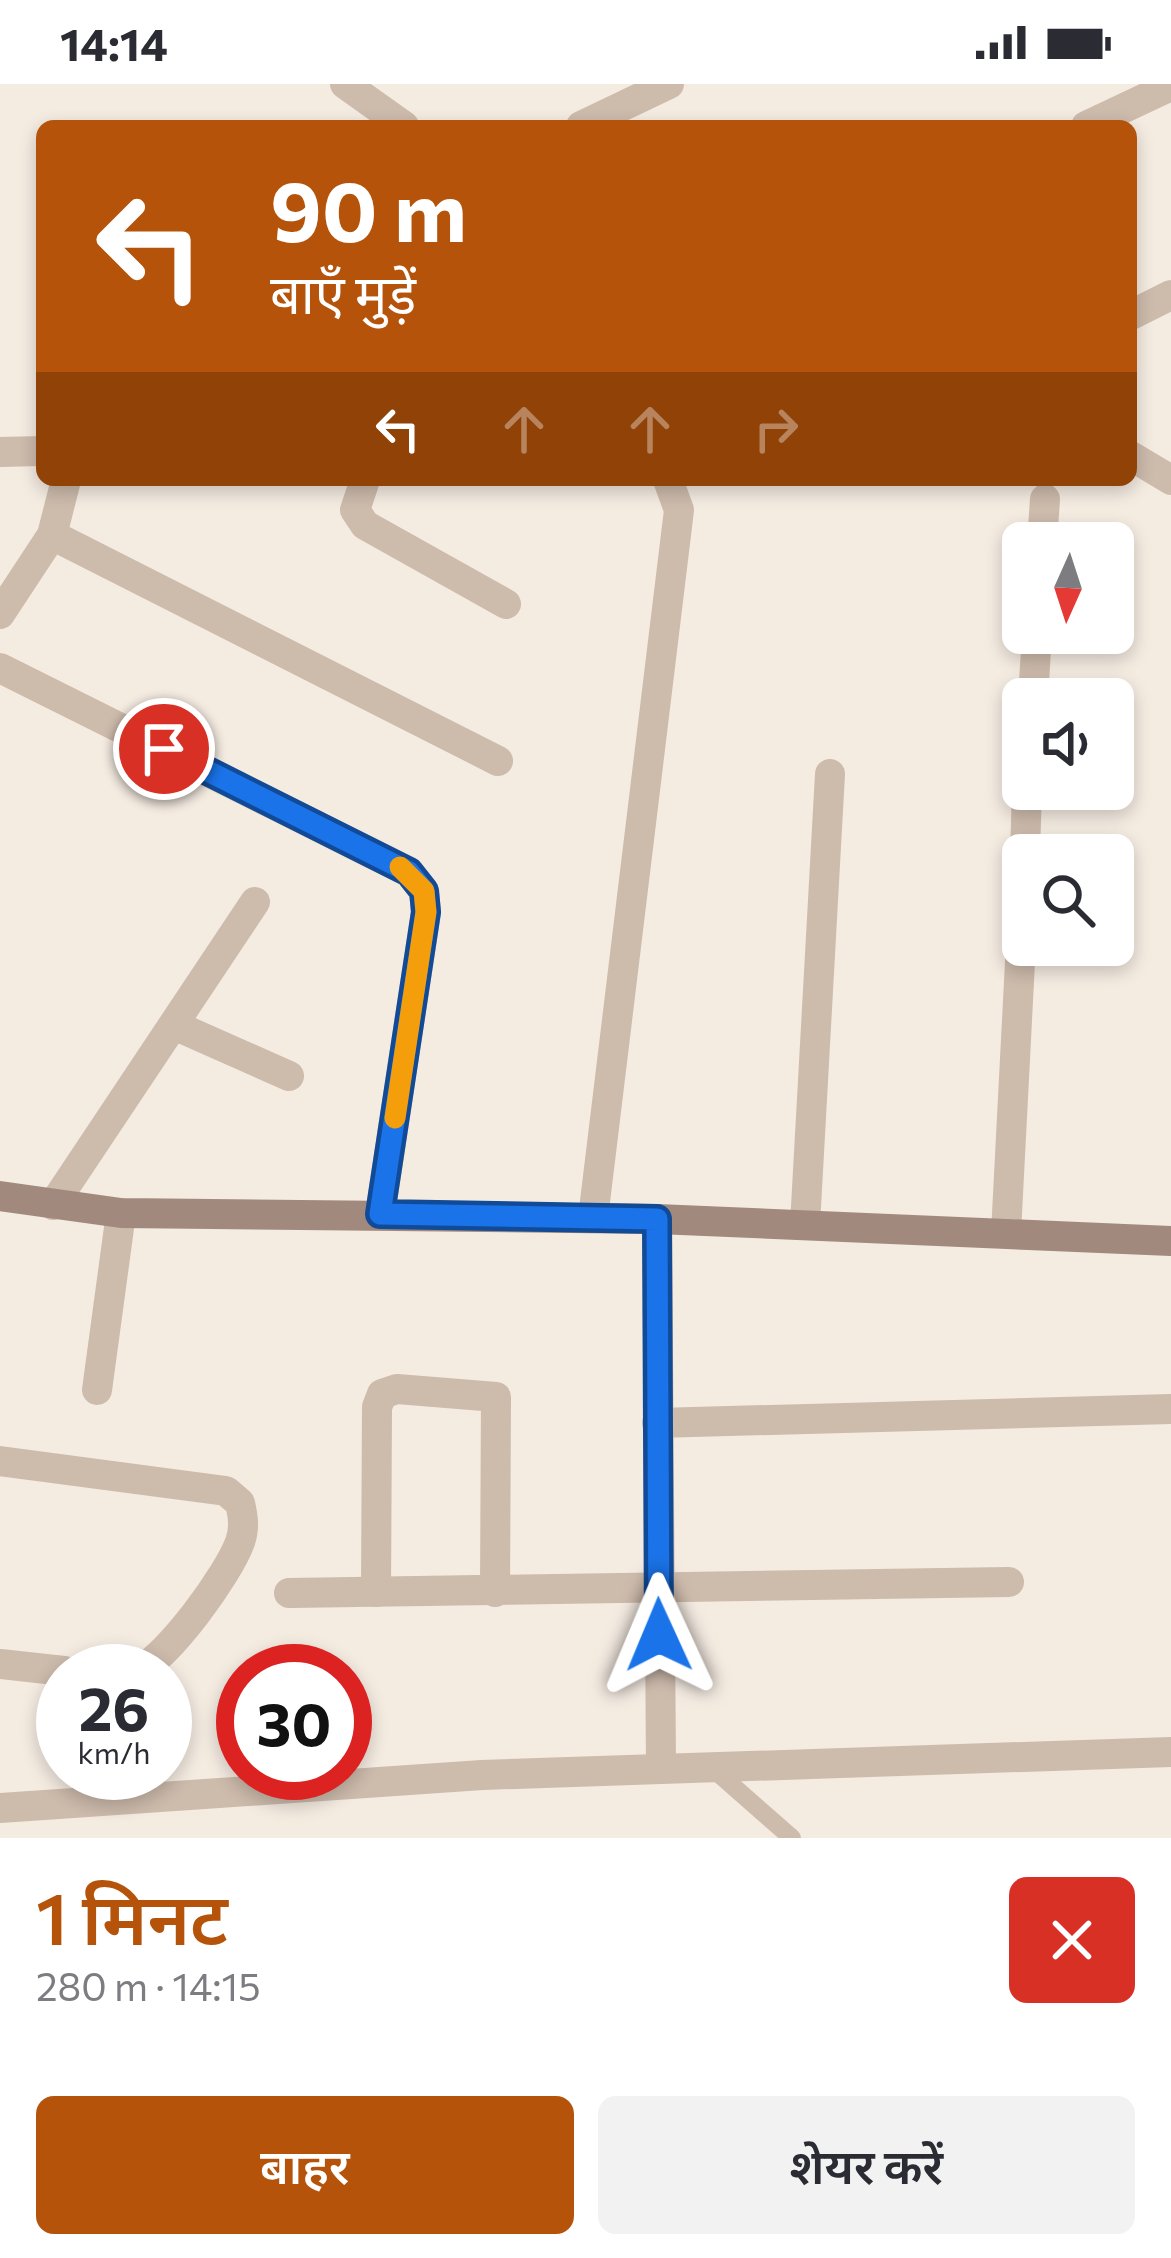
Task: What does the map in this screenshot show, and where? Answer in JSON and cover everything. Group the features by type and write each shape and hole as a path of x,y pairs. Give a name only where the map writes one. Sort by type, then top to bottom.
{"street":[{"path":"345,84 396,120"},
{"path":"594,120 669,84"},
{"path":"1099,120 1171,86"},
{"path":"1137,312 1171,295"},
{"path":"0,452 36,451"},
{"path":"1137,460 1171,480"},
{"path":"0,614 52,535 64,486"},
{"path":"362,486 355,510 365,525 506,604"},
{"path":"593,1218 679,510 675,486"},
{"path":"1043,522 1045,499"},
{"path":"52,535 498,761"},
{"path":"0,668 409,872 424,891 426,912 380,1214"},
{"path":"806,1225 830,774"},
{"path":"53,1205 255,902"},
{"path":"1006,1233 1020,966"},
{"path":"174,1025 289,1076"},
{"path":"0,1196 121,1213 657,1219 1171,1241"},
{"path":"97,1390 121,1213"},
{"path":"657,1219 662,1767"},
{"path":"376,1592 377,1407 382,1394 397,1389 496,1397 495,1592"},
{"path":"657,1424 1171,1409"},
{"path":"0,1461 226,1491 240,1503 241,1540 170,1644"},
{"path":"289,1593 658,1591 1009,1582"},
{"path":"0,1664 36,1668"},
{"path":"0,1808 662,1767 1171,1752"}],"lane":[{"path":"710,1766 792,1838"}],"slow traffic":[{"path":"395,1118 426,912 424,891 400,867"}],"route":[{"path":"164,749 409,872 424,891 426,912 380,1214 657,1219 659,1635"}]}
